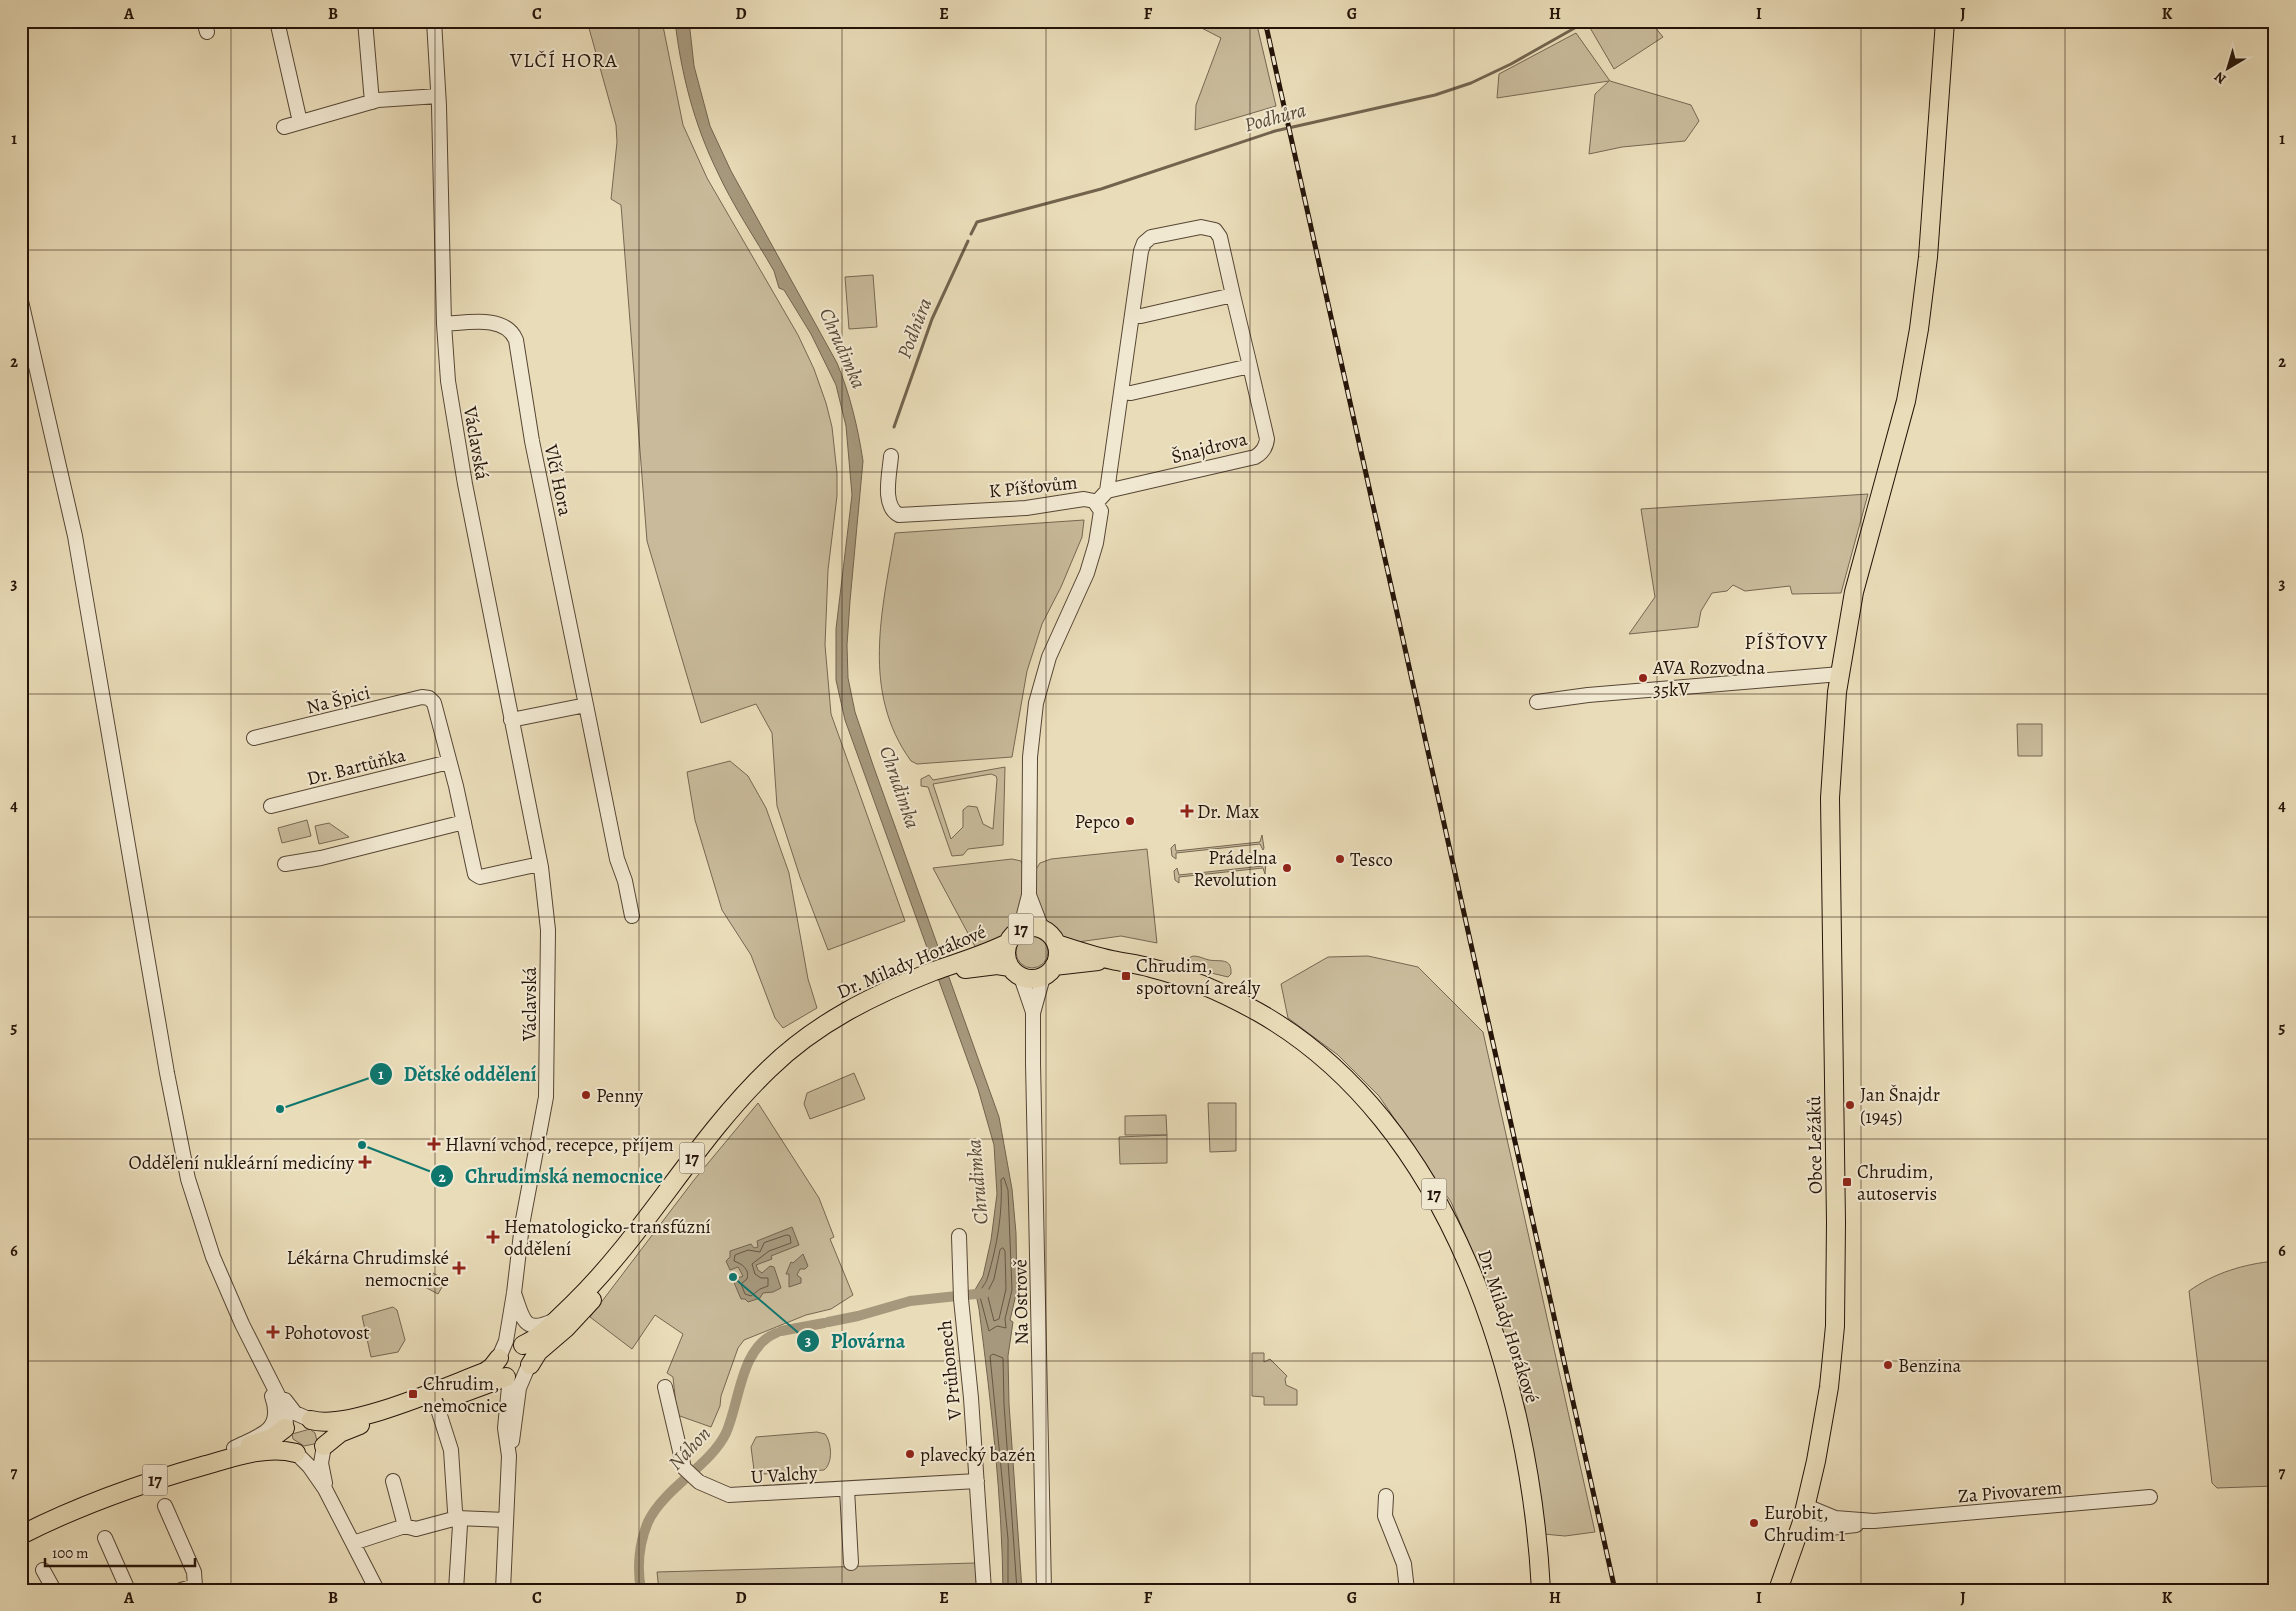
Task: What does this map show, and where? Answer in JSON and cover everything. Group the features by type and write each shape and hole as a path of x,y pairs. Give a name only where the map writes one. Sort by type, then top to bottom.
{"main road":[{"name":"Obce Ležáků","path":"1778,1590 1806,1506 1821,1439 1829,1387 1836,1309 1836,1140 1830,836 1832,755 1837,692 1854,592 1906,401 1919,329 1928,257 1945,21"},
{"name":"17","path":"1035,927 1042,929 1057,944 1057,960 1049,972 1036,979 1016,972 1006,951 1008,943 1020,930 1035,927"},
{"name":"Dr. Milady Horákové","path":"523,1345 536,1338 557,1320 612,1264 705,1142 772,1065 807,1037 858,1004 920,977 967,964 1008,943"},
{"name":"Dr. Milady Horákové","path":"1057,944 1110,960 1152,968 1205,986 1244,1004 1284,1027 1322,1056 1343,1075 1377,1112 1407,1152 1432,1191 1460,1243 1496,1343 1516,1415 1529,1478 1540,1557 1542,1590"},
{"name":"Dr. Milady Horákové","path":"1049,972 1079,962 1110,960"},
{"name":"Dr. Milady Horákové","path":"967,964 997,965 1016,972"},
{"name":"Dr. Milady Horákové","path":"529,1367 538,1352 570,1324 594,1298 714,1141 807,1037"},
{"path":"513,1345 523,1345 531,1354 529,1367 516,1377 506,1377 436,1403 351,1428 335,1436 314,1454 296,1453 285,1442 283,1436 286,1427 295,1420 311,1420 324,1423 338,1422 415,1399 485,1372 513,1345"},
{"path":"500,1357 499,1369 506,1377"},
{"path":"311,1420 324,1430 326,1438 324,1446"},
{"name":"17","path":"21,1524 73,1500 135,1476 272,1438 286,1427"},
{"name":"17","path":"21,1535 98,1500 166,1476 257,1452 283,1451 296,1453"}],"street":[{"path":"277,21 300,122"},
{"path":"365,21 372,102"},
{"name":"Václavská","path":"434,21 438,96 444,324 448,381 453,420 540,864 548,930 548,1074 544,1117 522,1225 514,1292 505,1344 500,1357"},
{"path":"284,127 372,102 438,96"},
{"name":"Šnajdrova","path":"1206,226 1218,233 1267,439 1265,448 1260,454 1255,457 1107,491 1132,316 1141,251 1144,242 1151,237 1206,226"},
{"path":"1132,316 1233,294"},
{"path":"21,301 75,536 167,1073 188,1180 213,1257 249,1339 285,1409 286,1427"},
{"name":"Vlčí Hora","path":"444,324 497,323 509,330 516,340 532,441 617,859 625,881 632,916"},
{"path":"1121,392 1131,393 1250,366"},
{"name":"K Píšťovům","path":"891,456 889,500 892,510 899,515 1026,508 1084,499 1096,503 1100,508 1102,516 1092,560 1082,588 1049,657 1040,685 1033,722 1030,776 1029,895"},
{"path":"1096,503 1107,491"},
{"path":"1536,702 1608,693 1840,674"},
{"name":"Na Špici","path":"254,738 422,698 431,699 449,762"},
{"path":"511,720 586,705"},
{"path":"449,762 476,876 540,864"},
{"name":"Dr. Bartůňka","path":"271,806 449,762"},
{"path":"285,864 321,858 464,822"},
{"path":"1029,895 1042,929"},
{"path":"1020,930 1029,895"},
{"name":"Na Ostrově","path":"1016,972 1033,1013 1044,1590"},
{"name":"Na Ostrově","path":"1033,1013 1049,972"},
{"name":"V Průhonech","path":"959,1236 961,1296 971,1398 984,1590"},
{"path":"514,1292 522,1317 528,1324 538,1327 557,1320"},
{"name":"Václavská","path":"514,1292 516,1327 523,1345"},
{"path":"249,1339 292,1411 311,1420"},
{"path":"234,1448 268,1431 275,1422 274,1402 262,1365"},
{"path":"503,1590 509,1456 519,1388 529,1367"},
{"path":"506,1377 509,1387 505,1428 509,1456"},
{"name":"U Valchy","path":"665,1387 684,1468 699,1482 732,1495 977,1481"},
{"path":"436,1403 451,1450 454,1511 460,1525 456,1590"},
{"path":"324,1446 321,1463 322,1471 332,1503"},
{"path":"296,1453 309,1466 332,1503 377,1590"},
{"path":"392,1481 405,1526"},
{"path":"847,1489 851,1563"},
{"path":"1386,1496 1386,1516 1404,1564 1407,1590"},
{"name":"Za Pivovarem","path":"1800,1524 1815,1528 1833,1529 1874,1521 2150,1497"},
{"path":"165,1506 194,1572 192,1589"},
{"name":"Za Pivovarem","path":"1806,1506 1836,1518 1874,1521"},
{"path":"353,1543 405,1526 416,1529 457,1518 506,1520"},
{"path":"105,1538 128,1590"},
{"path":"43,1570 54,1590"}],"shaded area":[{"path":"587,21 662,21 683,125 707,178 798,335 814,369 826,403 832,427 837,473 837,496 828,570 825,645 831,714 905,921 828,950 800,877 777,806 772,733 756,704 701,723 647,541 621,205 611,199 617,142 616,125"},
{"path":"1188,21 1256,21 1276,106 1195,130 1196,105 1221,38"},
{"path":"1598,21 1650,21 1663,37 1614,69 1589,26"},
{"path":"1576,33 1610,81 1691,105 1699,121 1685,141 1622,147 1589,154 1595,94 1609,81 1497,98 1499,74"},
{"path":"873,275 877,327 849,329 845,277"},
{"path":"1868,494 1841,593 1792,594 1790,586 1745,591 1733,585 1727,591 1712,593 1701,611 1698,627 1629,634 1655,597 1641,509"},
{"path":"1084,520 1082,537 1061,587 1042,624 1027,671 1012,757 917,764 911,761 895,735 886,707 881,679 879,650 881,621 895,533"},
{"path":"2017,724 2042,724 2042,756 2018,756"},
{"path":"730,761 748,776 766,808 789,873 808,979 817,1008 783,1028 775,1018 751,955 722,910 695,820 687,772"},
{"path":"1005,767 1003,845 968,849 963,855 952,856 928,787 921,786 921,779 929,775 933,780","holes":["991,774 996,776 993,829 983,824 977,807 968,806 963,810 963,827 951,839 933,784"]},
{"path":"307,820 311,836 282,843 278,828"},
{"path":"329,823 349,837 319,844 315,826"},
{"path":"1262,835 1263,850 1260,844 1176,853 1176,859 1172,856 1171,848 1175,844 1176,851 1260,842"},
{"path":"1147,849 1157,943 1121,936 1078,942 1060,939 1048,923 1035,892 1035,872 1040,863 1051,859"},
{"path":"1012,859 1021,861 1023,871 1022,902 1018,921 1000,940 978,952 933,868"},
{"path":"1263,859 1266,861 1265,874 1263,868 1179,877 1179,883 1175,880 1174,871 1177,868 1179,875 1263,866"},
{"path":"1032,936 1043,941 1048,952 1043,963 1032,968 1021,963 1016,952 1021,941"},
{"path":"1193,956 1224,961 1230,965 1231,974 1228,977 1190,968 1185,960"},
{"path":"1368,956 1418,967 1483,1032 1595,1532 1565,1536 1543,1534 1532,1451 1492,1297 1451,1202 1379,1096 1338,1055 1288,1018 1281,984 1328,957"},
{"path":"854,1073 865,1099 810,1119 804,1104 807,1093"},
{"path":"758,1103 819,1198 834,1237 830,1239 853,1295 831,1309 806,1315 744,1340 738,1348 721,1396 720,1406 711,1427 677,1415 673,1377 667,1373 683,1334 655,1315 632,1349 590,1317 694,1180"},
{"path":"1208,1103 1236,1103 1236,1151 1210,1152"},
{"path":"1166,1115 1167,1135 1125,1135 1125,1116"},
{"path":"1167,1135 1167,1163 1120,1164 1119,1137"},
{"path":"2275,1261 2275,1486 2217,1488 2212,1483 2189,1291 2209,1279 2230,1270 2252,1264"},
{"path":"433,1273 446,1280 438,1294 425,1287"},
{"path":"393,1307 397,1310 405,1340 398,1352 371,1357 362,1316"},
{"path":"1252,1353 1264,1353 1264,1362 1270,1359 1287,1376 1285,1379 1286,1385 1297,1390 1297,1405 1264,1405 1264,1397 1252,1396"},
{"path":"310,1429 315,1433 317,1441 314,1444 304,1446 293,1439 292,1434"},
{"path":"817,1432 825,1434 829,1442 830,1458 824,1470 764,1474 754,1470 751,1447 756,1437"},
{"path":"975,1563 977,1590 659,1590 657,1572"}],"water":[{"path":"675,21 689,21 694,66 710,126 731,171 837,363 850,399 856,424 863,461 850,601 847,645 848,678 855,712 873,765 999,1117 1012,1189 1016,1233 1017,1290 1010,1320 1013,1322 1008,1356 1009,1404 1022,1590 1003,1590 1001,1520 992,1414 979,1309 977,1299 972,1295 983,1276 991,1240 997,1194 994,1145 978,1089 845,720 836,680 836,629 852,495 846,426 836,385 811,334 784,290 779,288 774,271 730,197 709,153 695,117 685,79"},
{"path":"792,1227 799,1245 771,1256 772,1259 756,1265 762,1273 770,1266 774,1267 781,1288 773,1292 763,1293 760,1298 748,1302 745,1299 741,1299 733,1280 743,1276 738,1267 730,1270 726,1261 730,1257 730,1251 751,1244 754,1248 758,1247 757,1241"},
{"path":"803,1254 808,1266 805,1269 800,1269 797,1275 801,1278 801,1283 789,1287 789,1274 786,1274 791,1262 793,1263"}],"waterway":[{"name":"Podhůra","path":"971,234 977,222 1101,189 1275,131 1435,95 1471,83 1511,64 1587,21"},
{"name":"Podhůra","path":"894,427 932,319 968,241"},
{"name":"Náhon","path":"828,1322 858,1316 910,1301 985,1293"},
{"name":"Náhon","path":"781,1331 824,1323"},
{"name":"Náhon","path":"641,1590 640,1556 648,1522 665,1498 699,1467 719,1445 731,1420 748,1363 764,1340 776,1333"}],"railway":[{"path":"1265,21 1615,1590"}],"place":[{"name":"AVA Rozvodna 35kV","path":"1643,678"},
{"name":"Dr. Max","path":"1187,811"},
{"name":"Pepco","path":"1130,821"},
{"name":"Tesco","path":"1340,859"},
{"name":"Prádelna Revolution","path":"1287,868"},
{"name":"Chrudim, sportovní areály","path":"1126,976"},
{"name":"Penny","path":"586,1095"},
{"name":"Jan Šnajdr (1945)","path":"1850,1105"},
{"name":"Dětské oddělení","path":"280,1109"},
{"name":"Hlavní vchod, recepce, příjem","path":"434,1144"},
{"name":"Chrudimská nemocnice","path":"362,1145"},
{"name":"Oddělení nukleární medicíny","path":"365,1162"},
{"name":"Chrudim, autoservis","path":"1847,1182"},
{"name":"Hematologicko-transfúzní oddělení","path":"493,1237"},
{"name":"Lékárna Chrudimské nemocnice","path":"459,1268"},
{"name":"Plovárna","path":"733,1277"},
{"name":"Pohotovost","path":"273,1332"},
{"name":"Benzina","path":"1888,1365"},
{"name":"Chrudim, nemocnice","path":"413,1394"},
{"name":"plavecký bazén","path":"910,1454"},
{"name":"Eurobit, Chrudim 1","path":"1754,1523"}],"district":[{"name":"VLČÍ HORA","path":"564,60"},
{"name":"PÍŠŤOVY","path":"1786,642"}],"water label":[{"name":"Chrudimka","path":"843,348"},
{"name":"Chrudimka","path":"900,787"},
{"name":"Chrudimka","path":"977,1182"}]}
